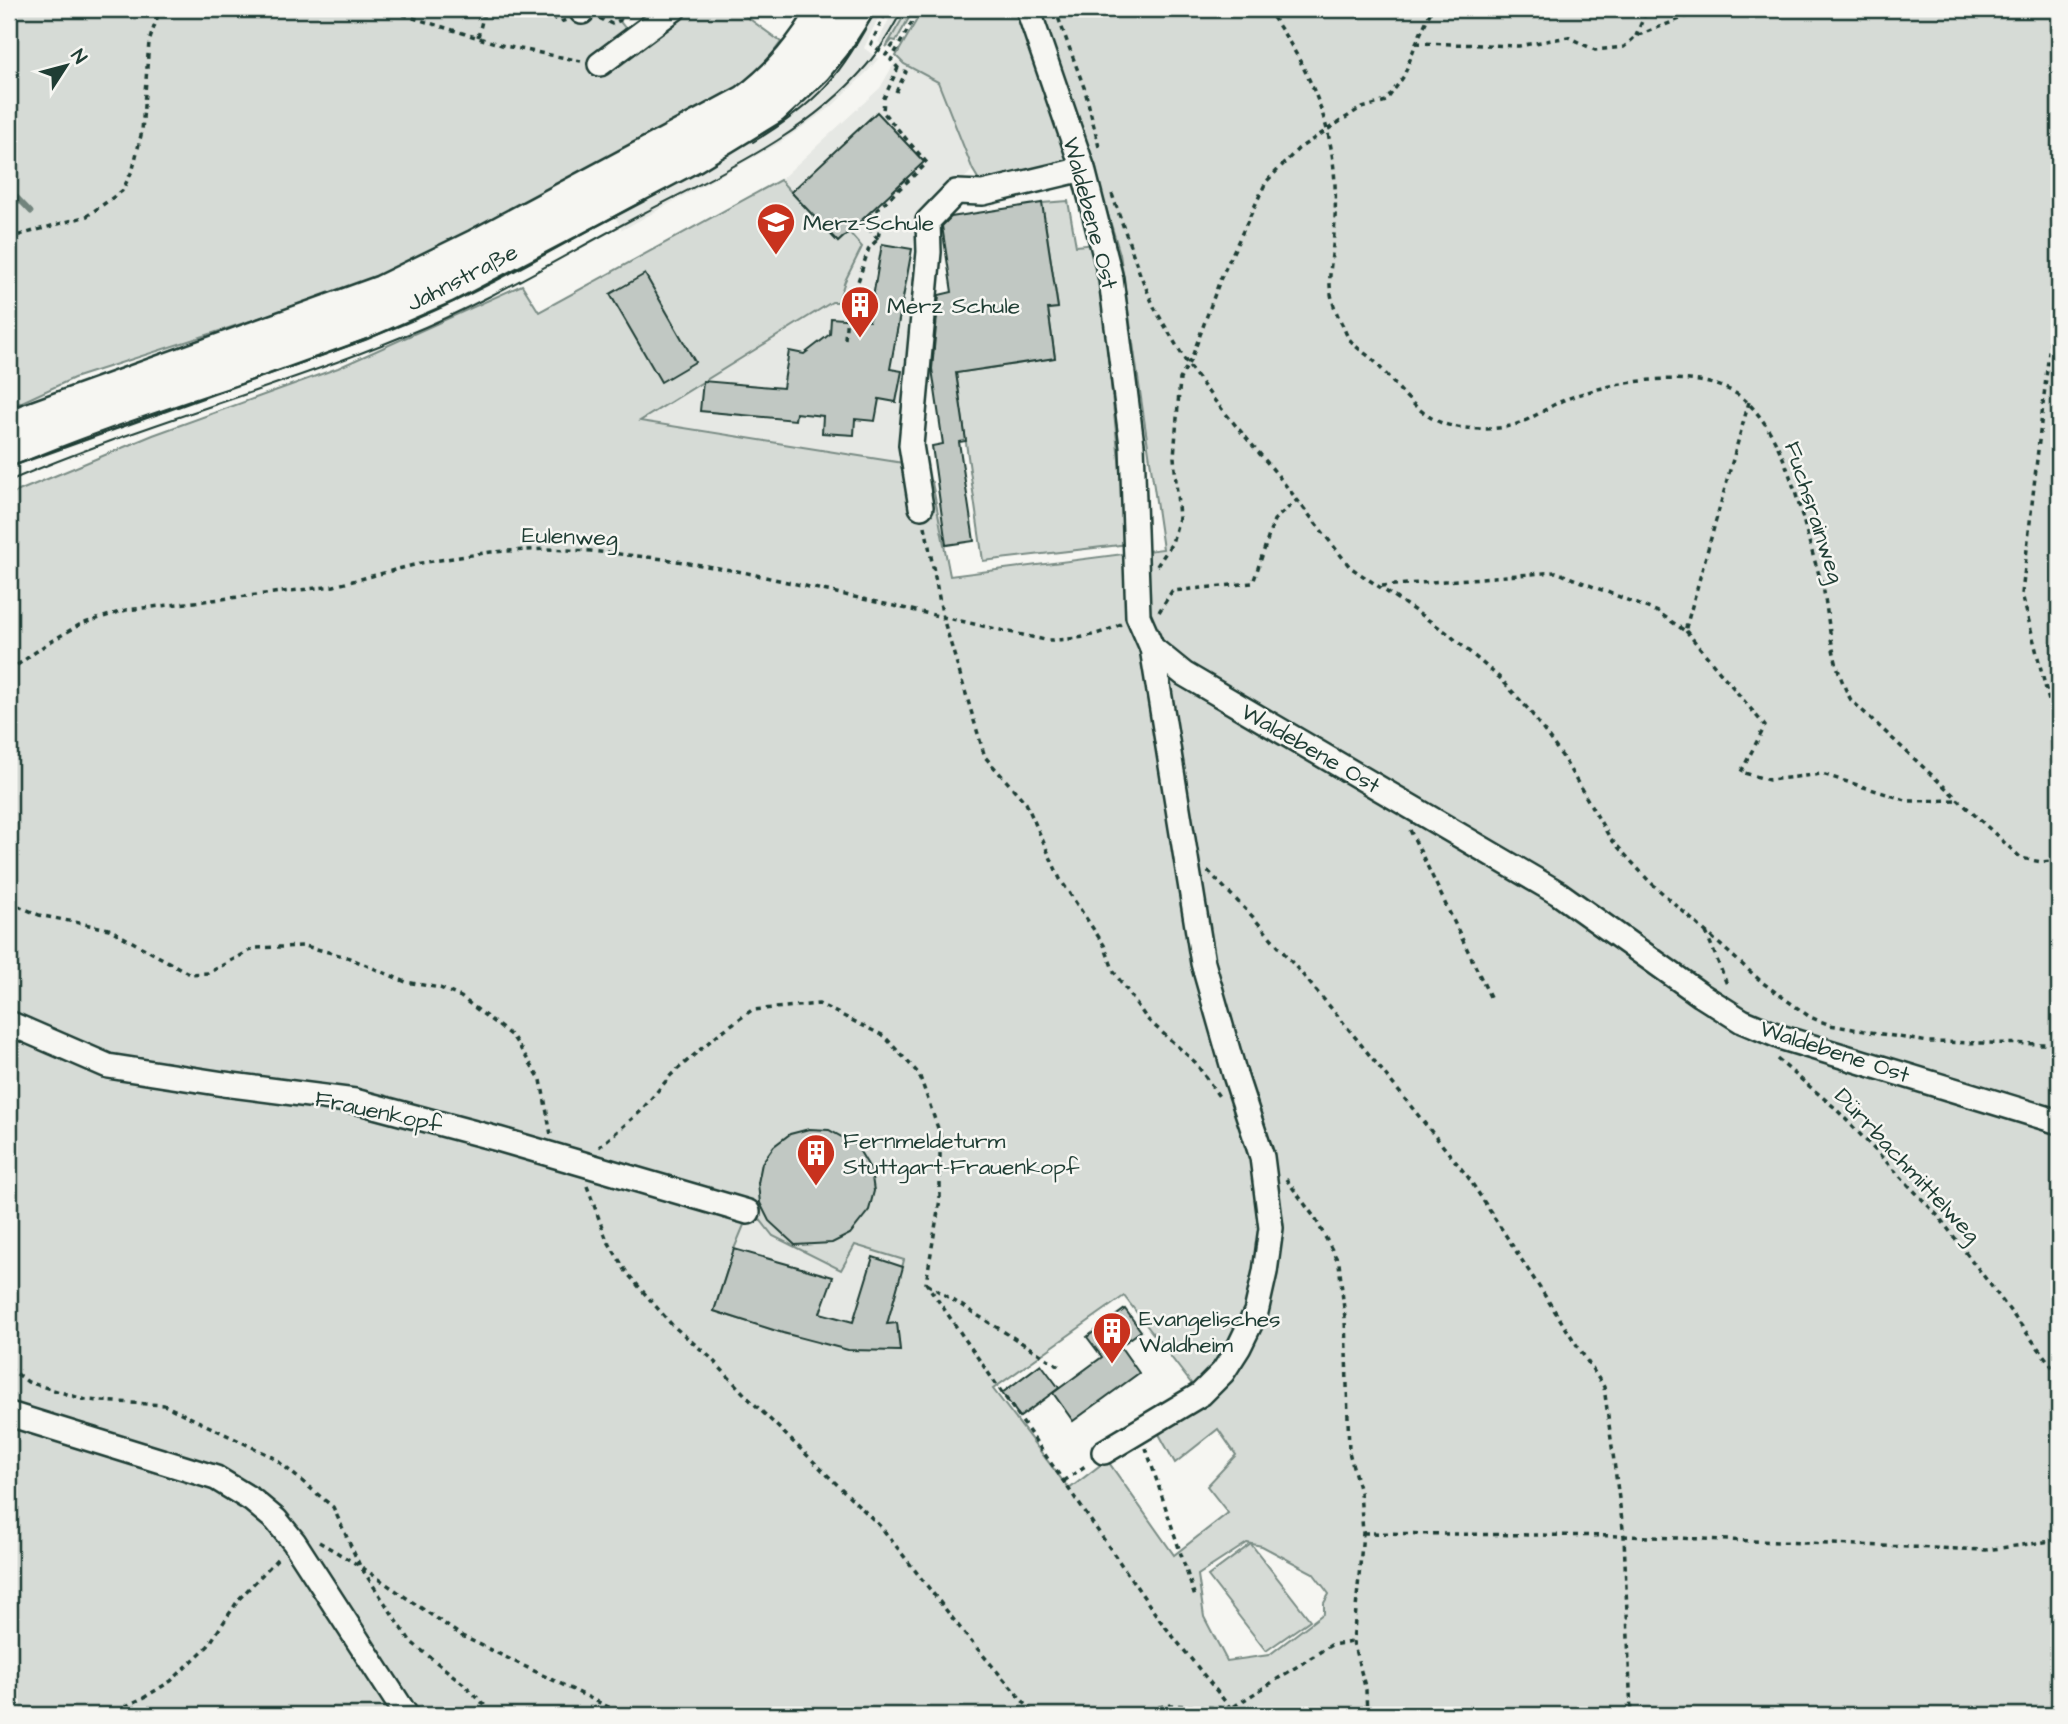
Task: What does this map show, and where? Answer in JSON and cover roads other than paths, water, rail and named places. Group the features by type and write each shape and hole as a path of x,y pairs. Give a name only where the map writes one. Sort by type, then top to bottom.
{"main road":[{"name":"Jahnstraße","path":"9,426 340,308 432,268 745,101 763,87 804,44 825,9"},
{"name":"Jahnstraße","path":"9,450 361,324 419,300 693,157 773,108 872,11"}],"street":[{"path":"600,64 674,9"},
{"name":"Waldebene Ost","path":"1028,9 1083,169 1111,279 1132,445 1138,616 1152,648 1184,674 1558,893 1742,1021 1783,1038 2059,1122"},
{"path":"921,507 911,445 925,315 928,221 957,192 983,193 1083,169"},
{"path":"1104,1452 1201,1394 1223,1372 1239,1347 1256,1311 1265,1272 1270,1228 1262,1157 1235,1076 1203,963 1152,648"},
{"name":"Frauenkopf","path":"9,1023 108,1066 355,1101 498,1139 748,1212"},
{"path":"9,1414 216,1478 252,1500 276,1520 294,1542 406,1715"}],"waterway":[{"path":"9,189 31,212"}],"tram line":[{"path":"753,142 811,101 826,86 864,32 876,9"},
{"path":"9,481 108,442 357,354 436,322 496,293 732,167 790,132 843,90 866,66 903,9"},
{"path":"9,468 107,430 306,362 435,311 645,200"}],"place":[{"name":"Merz-Schule","path":"776,256"},
{"name":"Merz Schule","path":"860,339"},
{"name":"Fernmeldeturm Stuttgart-Frauenkopf","path":"816,1187"},
{"name":"Evangelisches Waldheim","path":"1112,1365"}]}
